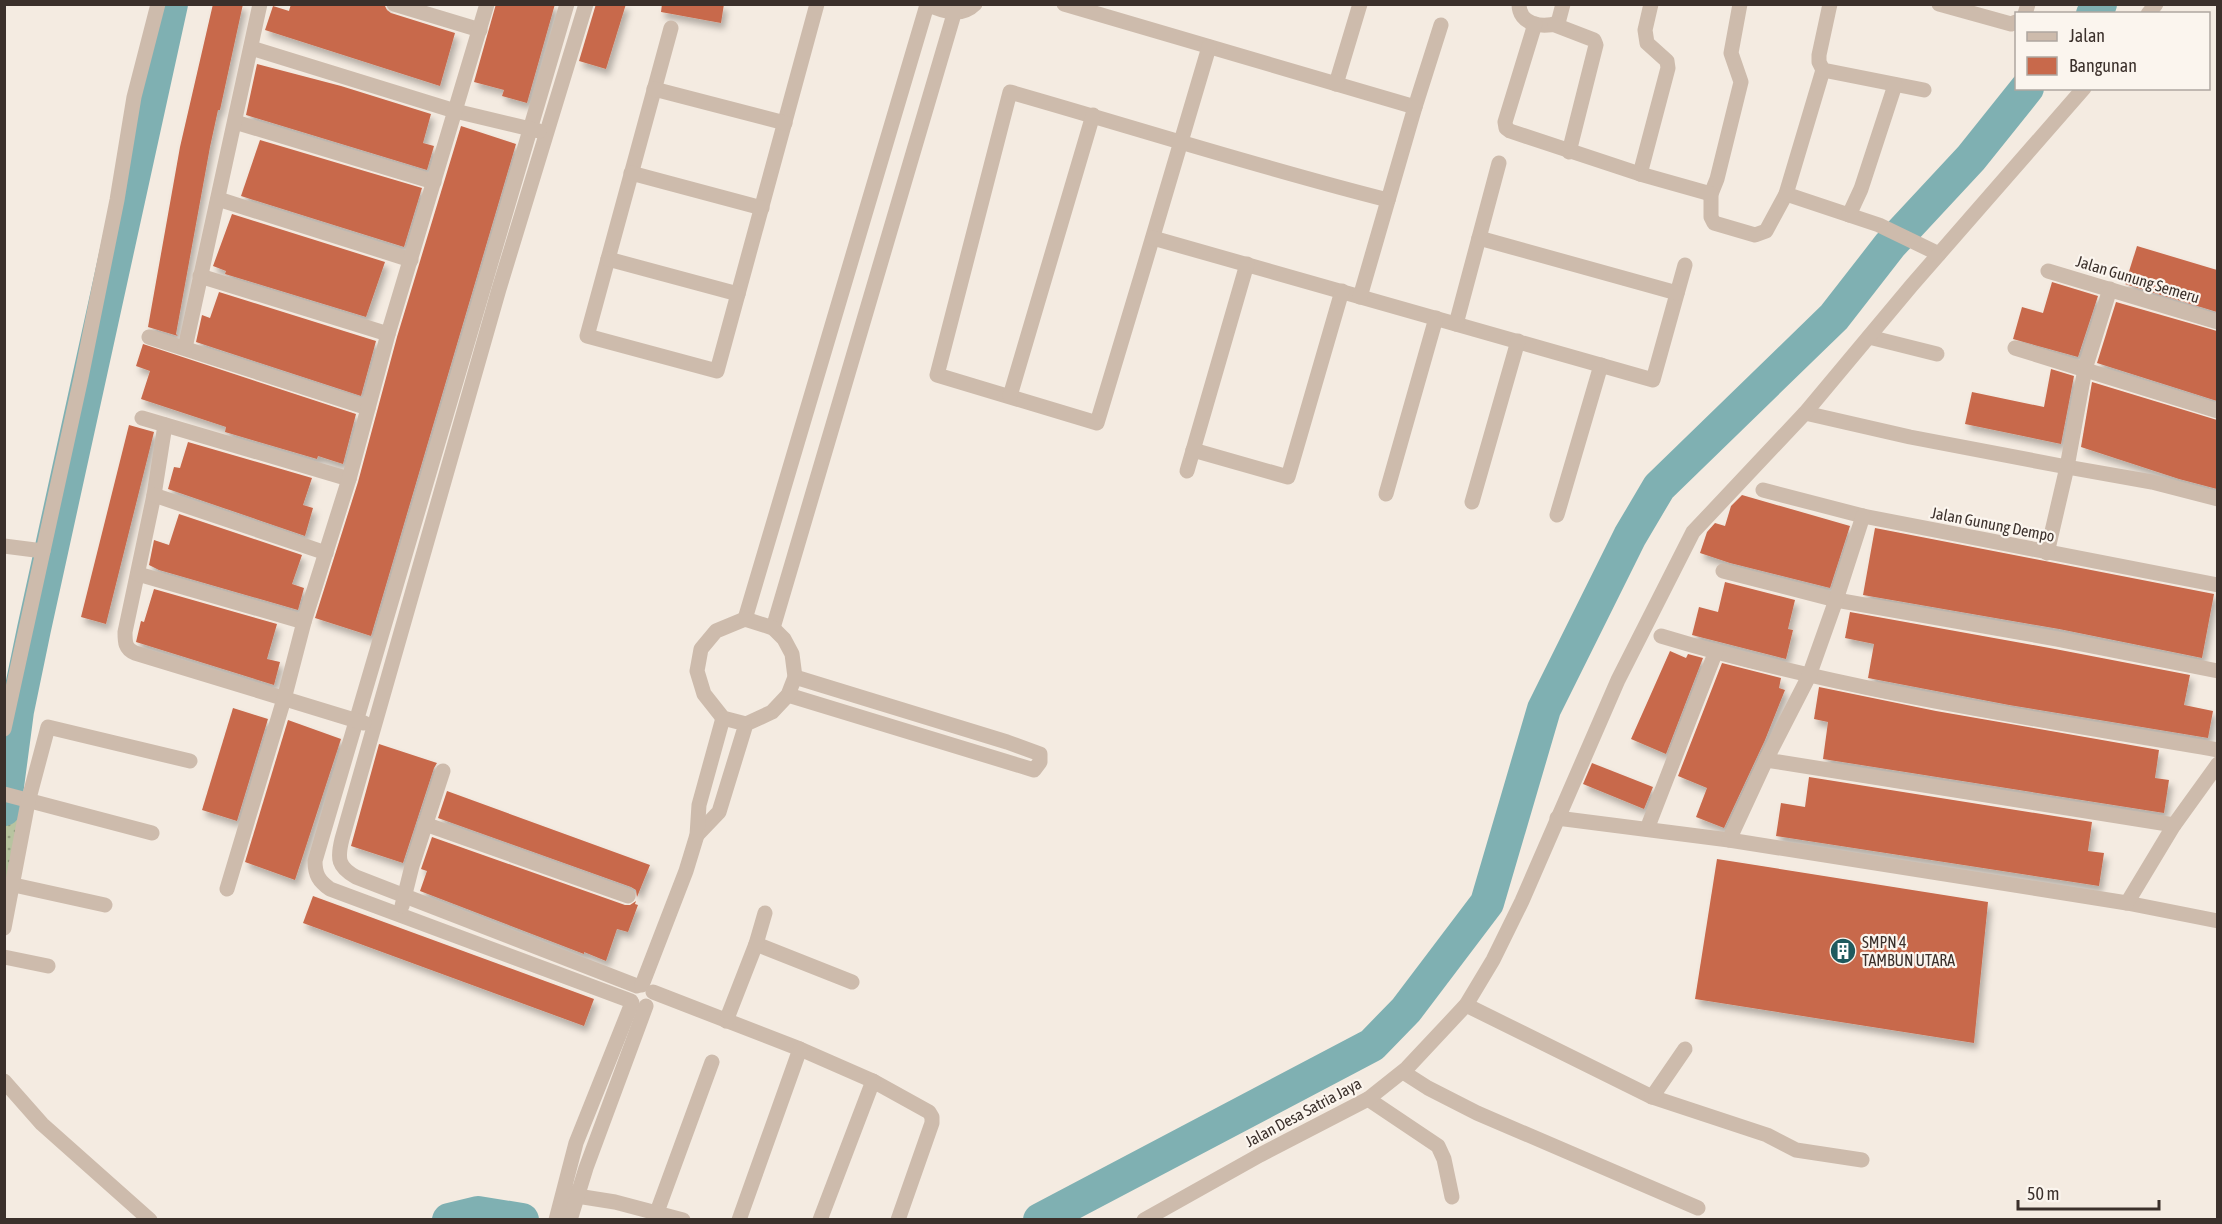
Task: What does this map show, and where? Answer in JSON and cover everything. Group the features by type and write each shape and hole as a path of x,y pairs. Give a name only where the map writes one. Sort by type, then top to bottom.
{"street":[{"path":"4,729 83,367 117,200 134,97 158,4"},
{"path":"185,348 260,4"},
{"path":"394,4 480,30"},
{"path":"227,889 284,699 304,622 349,479 388,334 487,4"},
{"path":"567,4 355,721 315,861 315,873 318,879 330,889 400,915 640,995 726,1021 800,1049 873,1081 929,1112 933,1118 898,1220"},
{"path":"586,4 499,289 340,847 340,863 356,877 640,995"},
{"path":"671,28 587,336 717,371 817,4"},
{"path":"745,619 926,5 954,14 972,8 975,4"},
{"path":"1064,4 1415,107"},
{"path":"1336,84 1360,4"},
{"path":"1520,4 1519,13 1522,18 1535,24 1555,25 1594,40 1596,45 1569,152"},
{"path":"1555,25 1558,23 1563,4"},
{"path":"1640,174 1668,68 1667,61 1647,43 1645,30 1651,4"},
{"path":"1740,4 1731,53 1741,82 1717,179 1711,194 1711,217 1714,223 1755,235 1766,231 1786,194 1823,70 1819,56 1830,4"},
{"path":"1939,5 2011,24 2015,22"},
{"path":"773,628 954,14"},
{"path":"1535,24 1505,125 1510,131 1569,152 1711,194"},
{"path":"1360,297 1441,25"},
{"path":"1209,47 1181,143 1154,238 1097,423 937,375 1010,92 1093,115 1181,143 1283,173 1388,200"},
{"path":"251,48 455,111 546,132"},
{"path":"1823,70 1924,90"},
{"path":"1849,214 1861,189 1895,85"},
{"path":"654,88 784,123"},
{"name":"Jalan Desa Satria Jaya","path":"1144,1220 1260,1155 1368,1099 1402,1072 1466,1005 1493,960 1618,680 1694,532 1805,413 1939,254 2082,90"},
{"path":"1010,396 1093,115"},
{"path":"236,122 434,182"},
{"path":"1456,324 1499,163"},
{"path":"631,173 762,208"},
{"path":"1786,194 1804,202 1879,225 1908,237 1939,254"},
{"path":"218,199 411,260"},
{"path":"1154,238 1653,380 1685,265"},
{"path":"1479,238 1677,293"},
{"path":"608,259 738,294"},
{"path":"1188,471 1247,264"},
{"name":"Jalan Gunung Semeru","path":"2048,271 2217,322"},
{"path":"200,276 388,334"},
{"path":"2047,553 2067,467 2085,369 2110,289"},
{"path":"1193,450 1288,477 1342,291"},
{"path":"1386,494 1436,318"},
{"path":"149,337 368,408"},
{"path":"1869,337 1937,354"},
{"path":"1472,502 1518,341"},
{"path":"2015,348 2217,411"},
{"path":"1557,514 1601,365"},
{"path":"1805,413 1910,437 2152,482 2217,499"},
{"path":"142,418 349,479"},
{"path":"165,425 154,495 125,632 126,645 131,651 376,726"},
{"path":"436,447 453,452"},
{"name":"Jalan Gunung Dempo","path":"1763,490 1863,516 2217,585"},
{"path":"154,495 326,553"},
{"path":"1729,840 1766,760 1809,676 1863,516"},
{"path":"4,546 43,551"},
{"path":"1724,571 1836,600 2057,639 2217,671"},
{"path":"138,573 304,622"},
{"path":"745,619 773,628 784,639 792,654 795,677 788,695 772,712 746,724 723,718 704,694 697,670 700,649 716,631 745,619"},
{"path":"1661,636 1809,676 2007,714 2217,750"},
{"path":"1647,829 1716,651"},
{"path":"788,695 1034,770 1040,762 1040,754 1007,742 795,677"},
{"path":"683,1220 615,1202 566,1206 698,835 699,805 723,718"},
{"path":"698,835 719,812 746,724"},
{"path":"4,928 28,802 48,727 190,761"},
{"path":"1766,760 2174,825"},
{"path":"2127,903 2174,825 2217,764"},
{"path":"400,915 425,824 443,771"},
{"path":"4,794 152,833"},
{"path":"1557,818 1729,840 2127,903 2217,921"},
{"path":"425,824 628,896"},
{"path":"330,889 344,868"},
{"path":"14,885 105,905"},
{"path":"726,1021 756,944 765,914"},
{"path":"756,944 852,982"},
{"path":"4,957 48,966"},
{"path":"1466,1005 1652,1096 1767,1135 1796,1150 1862,1160"},
{"path":"1652,1096 1685,1048"},
{"path":"739,1220 800,1049"},
{"path":"657,1212 712,1062"},
{"path":"1402,1072 1477,1113 1698,1208"},
{"path":"4,1081 42,1124 150,1220"},
{"path":"820,1220 873,1081"},
{"path":"1368,1099 1438,1146 1444,1159 1452,1197"}],"green space":[{"path":"158,5 171,5 17,711 6,795 28,802 5,928 5,729"}],"building":[{"path":"213,4 243,4 210,147 176,334 178,336 148,327 180,147"},
{"path":"291,4 384,4 391,13 455,33 440,86 265,30 273,6 289,11"},
{"path":"496,4 555,4 527,103 502,96 504,90 474,82"},
{"path":"596,4 626,4 606,69 579,61"},
{"path":"662,4 724,4 721,23 661,12"},
{"path":"257,64 341,86 431,114 423,143 434,146 427,170 246,115"},
{"path":"461,126 516,144 371,636 315,618 358,482 397,337"},
{"path":"260,140 422,188 404,247 241,196"},
{"path":"232,214 385,262 366,317 225,274 226,271 213,266"},
{"path":"2137,246 2217,270 2217,312 2125,284"},
{"path":"2052,282 2098,296 2078,357 2013,339 2022,307 2043,313"},
{"path":"219,292 376,341 361,396 196,342 202,315 210,318"},
{"path":"2116,302 2217,331 2217,401 2097,363"},
{"path":"143,344 356,414 343,464 318,456 317,459 225,432 226,427 141,399 150,371 136,366"},
{"path":"2051,369 2074,376 2061,444 1965,424 1972,392 2044,407"},
{"path":"2092,382 2217,420 2217,489 2081,447"},
{"path":"129,425 154,432 106,624 81,617"},
{"path":"188,442 312,478 303,505 313,508 305,536 168,489 174,467 180,468"},
{"path":"1742,495 1850,526 1830,588 1730,563 1700,553 1707,532 1715,523 1725,526 1731,506"},
{"path":"179,514 302,555 292,584 304,588 298,610 159,570 149,565 154,540 169,545"},
{"path":"1875,528 2214,594 2202,658 2059,629 1863,595"},
{"path":"1725,582 1795,600 1788,629 1793,630 1786,659 1692,635 1699,607 1718,612"},
{"path":"154,589 277,624 267,659 280,662 274,685 136,642 141,621 144,622"},
{"path":"1850,612 2190,675 2184,705 2213,711 2208,738 2009,705 1868,678 1874,644 1845,638"},
{"path":"1670,651 1686,658 1688,654 1703,658 1666,754 1631,739"},
{"path":"1722,663 1781,678 1779,688 1785,690 1765,740 1724,828 1696,817 1707,788 1678,776"},
{"path":"1819,687 1936,711 2159,750 2155,778 2169,780 2164,813 1823,759 1828,722 1814,719"},
{"path":"233,708 268,719 237,821 202,810"},
{"path":"288,720 341,739 295,880 245,862"},
{"path":"379,744 437,763 403,863 351,846"},
{"path":"1592,763 1653,787 1644,809 1583,784"},
{"path":"1809,777 2092,822 2088,851 2104,853 2099,886 1776,836 1781,803 1805,807"},
{"path":"447,791 650,865 637,897 636,890 631,887 438,818"},
{"path":"432,837 625,905 636,901 635,904 638,905 628,932 617,929 606,961 420,891 427,871 421,869"},
{"name":"SMPN 4 TAMBUN UTARA","path":"1717,859 1988,902 1974,1043 1695,999"},
{"path":"313,896 594,999 584,1026 303,923"}],"waterway":[{"path":"4,809 17,711 34,629 171,4"},
{"path":"2094,12 2100,4"},
{"path":"1040,1220 1372,1045 1406,1010 1487,903 1544,709 1630,536 1659,487 1834,317 1890,245 1971,158 2025,90"},
{"path":"449,1220 478,1213 522,1220"}],"place":[{"name":"SMPN 4 TAMBUN UTARA","path":"1843,951"}]}
